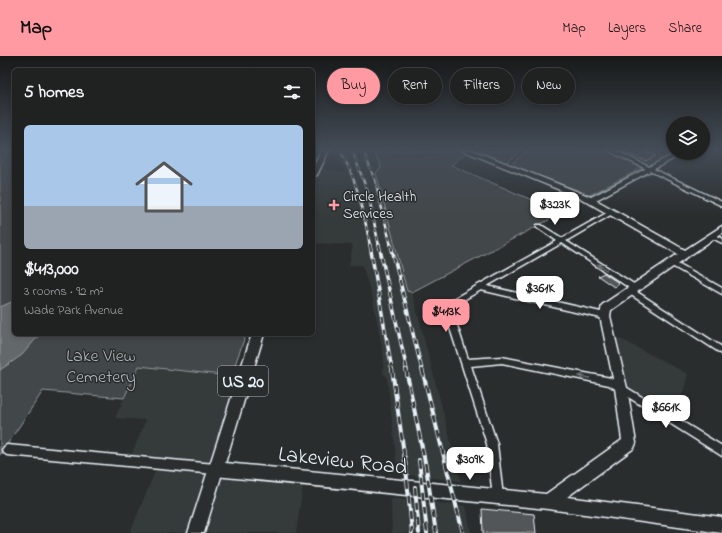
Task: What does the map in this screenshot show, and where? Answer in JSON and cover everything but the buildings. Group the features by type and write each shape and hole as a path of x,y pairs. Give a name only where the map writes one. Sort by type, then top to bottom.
{"main road":[{"name":"US 20","path":"196,533 257,336"}],"street":[{"path":"521,172 591,200 685,254"},
{"path":"591,200 643,172"},
{"path":"656,172 722,204"},
{"path":"498,497 493,446 447,306 612,212"},
{"path":"539,226 722,351"},
{"path":"548,502 629,443 621,388 605,316 606,308 722,229"},
{"path":"712,236 722,241"},
{"path":"672,262 722,291"},
{"path":"478,287 605,316"},
{"path":"466,363 502,360 610,382 722,451"},
{"name":"Lakeview Road","path":"7,450 548,502 722,525"}],"shaded area":[{"path":"320,172 377,172 407,291 412,292 461,481 398,474 387,377 383,373 384,358 373,300 362,265 349,265 353,245 315,243 315,183"},
{"path":"12,302 12,336 38,336 22,355 0,370 0,307"},
{"path":"609,333 688,374 675,422 621,388"},
{"path":"139,366 244,377 215,469 304,478 296,533 130,533 158,464 129,461 146,420 115,418"},
{"path":"391,498 466,506 471,533 392,533"}],"green space":[{"name":"Lake View Cemetery","path":"0,172 12,172 12,336 245,336 231,376 139,366 124,398 43,391 0,455"},
{"path":"468,172 562,213 412,292 407,291 376,173"},
{"path":"528,172 634,172 590,195"}],"railway":[{"path":"351,172 359,196 370,246"},
{"path":"360,172 368,193 379,246"},
{"path":"372,172 391,246"},
{"path":"370,245 392,370"},
{"path":"379,245 407,370"},
{"path":"391,245 422,370"},
{"path":"392,369 406,468 412,533"},
{"path":"406,369 426,467 436,533"},
{"path":"422,369 463,533"},
{"path":"419,460 427,533"},
{"path":"415,487 419,533"}],"place":[{"name":"Circle Health Services","path":"334,205"}]}
